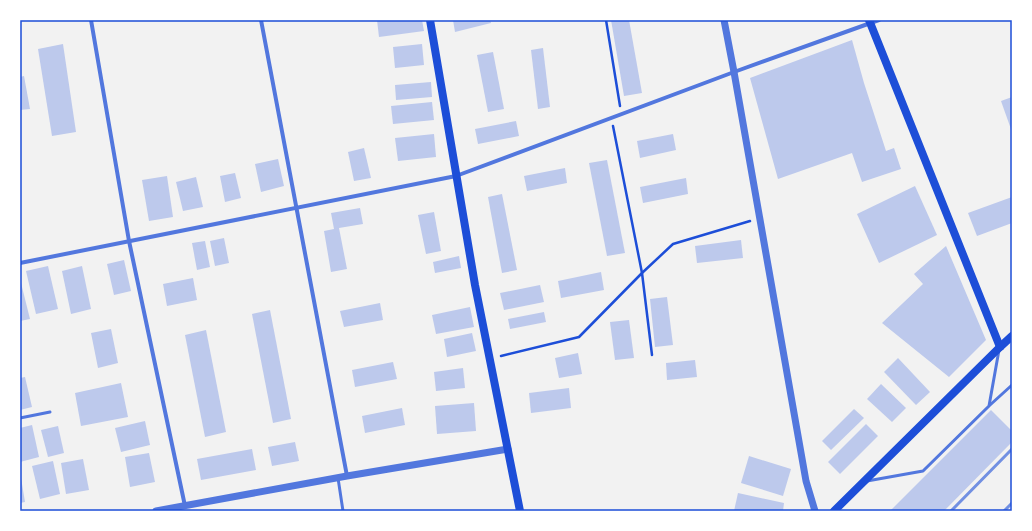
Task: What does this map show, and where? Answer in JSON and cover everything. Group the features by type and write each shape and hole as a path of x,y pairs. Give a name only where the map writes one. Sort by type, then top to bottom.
{"main road":[{"path":"430,20 475,285 520,511"},
{"path":"870,22 1000,347"},
{"path":"834,511 1012,336"}],"street":[{"path":"91,20 129,242 186,508"},
{"path":"261,20 347,476"},
{"path":"724,20 806,481 815,511"},
{"path":"20,263 456,176 734,72 879,20"},
{"path":"156,511 186,508 347,476 508,449"}],"lane":[{"path":"989,406 1000,347"},
{"path":"863,482 923,471 1012,385"},
{"path":"20,418 50,412"},
{"path":"338,478 343,511"}],"path":[{"path":"606,20 622,114"},
{"path":"612,118 642,273 652,355"},
{"path":"490,358 579,337 673,244 760,218"}],"building":[{"path":"377,20 422,20 424,31 379,37"},
{"path":"453,20 490,20 491,23 455,32"},
{"path":"611,20 629,20 642,93 624,96"},
{"path":"852,40 886,151 894,148 901,169 862,182 852,153 778,179 750,78"},
{"path":"63,44 76,132 52,136 38,49"},
{"path":"422,44 424,65 395,68 393,47"},
{"path":"543,48 550,107 538,109 531,50"},
{"path":"493,52 504,109 488,112 477,55"},
{"path":"24,76 30,109 20,110 20,77"},
{"path":"431,82 432,97 396,100 395,85"},
{"path":"1012,97 1012,132 1001,101"},
{"path":"432,102 434,120 393,124 391,106"},
{"path":"516,121 519,136 478,144 475,129"},
{"path":"434,134 436,157 398,161 395,138"},
{"path":"673,134 676,150 640,158 637,141"},
{"path":"364,148 371,178 354,181 348,152"},
{"path":"278,159 284,186 261,192 255,164"},
{"path":"607,160 625,253 607,256 589,163"},
{"path":"565,168 567,183 527,191 524,176"},
{"path":"235,173 241,198 225,202 220,176"},
{"path":"167,176 173,217 149,221 142,180"},
{"path":"196,177 203,207 183,211 176,182"},
{"path":"686,178 688,194 643,203 640,187"},
{"path":"915,186 937,235 879,263 857,214"},
{"path":"502,194 517,270 502,273 488,197"},
{"path":"1012,197 1012,223 977,236 968,213"},
{"path":"360,208 363,224 339,228 347,269 331,272 324,231 334,229 331,213"},
{"path":"434,212 441,251 426,254 418,215"},
{"path":"224,238 229,263 215,266 210,241"},
{"path":"741,240 743,258 697,263 695,246"},
{"path":"205,241 210,267 197,270 192,243"},
{"path":"946,246 986,340 949,377 882,323 923,284 914,274"},
{"path":"459,256 461,268 435,273 433,262"},
{"path":"124,260 131,291 114,295 107,264"},
{"path":"48,266 58,309 36,314 26,271"},
{"path":"82,266 91,309 71,314 62,271"},
{"path":"601,272 604,290 561,298 558,281"},
{"path":"193,278 197,300 167,306 163,284"},
{"path":"20,279 30,319 20,321"},
{"path":"540,285 544,302 504,310 500,293"},
{"path":"667,297 673,345 655,347 650,299"},
{"path":"380,303 383,320 344,327 340,311"},
{"path":"470,307 474,327 436,334 432,315"},
{"path":"270,310 291,419 273,423 252,314"},
{"path":"544,312 546,322 510,329 508,319"},
{"path":"629,320 634,358 615,360 610,322"},
{"path":"111,329 118,363 98,368 91,333"},
{"path":"206,330 226,432 205,437 185,335"},
{"path":"472,333 476,351 447,357 444,339"},
{"path":"578,353 582,374 559,378 555,358"},
{"path":"898,358 930,392 916,405 884,372"},
{"path":"695,360 697,377 667,380 666,363"},
{"path":"393,362 397,379 355,387 352,370"},
{"path":"463,368 465,388 436,391 434,372"},
{"path":"25,377 32,407 20,410 20,378"},
{"path":"121,383 128,417 81,426 75,393"},
{"path":"881,384 906,408 892,422 867,399"},
{"path":"569,388 571,408 531,413 529,393"},
{"path":"474,403 476,431 437,434 435,406"},
{"path":"402,408 405,425 365,433 362,416"},
{"path":"854,409 864,418 831,450 822,441"},
{"path":"991,410 1012,431 1012,442 944,511 890,511"},
{"path":"145,421 150,445 121,452 115,428"},
{"path":"866,424 878,436 840,474 828,462"},
{"path":"32,425 39,457 20,462 20,428"},
{"path":"58,426 64,453 48,457 41,430"},
{"path":"295,442 299,461 272,466 268,447"},
{"path":"252,449 256,470 201,480 197,459"},
{"path":"149,453 155,482 130,487 125,457"},
{"path":"749,456 791,469 783,496 741,483"},
{"path":"83,459 89,490 66,494 61,463"},
{"path":"53,461 60,494 40,499 32,466"},
{"path":"20,478 25,502 20,503"},
{"path":"738,493 784,503 783,511 734,511"}],"railway":[{"path":"951,511 1012,449"},
{"path":"1004,511 1012,503"}]}
